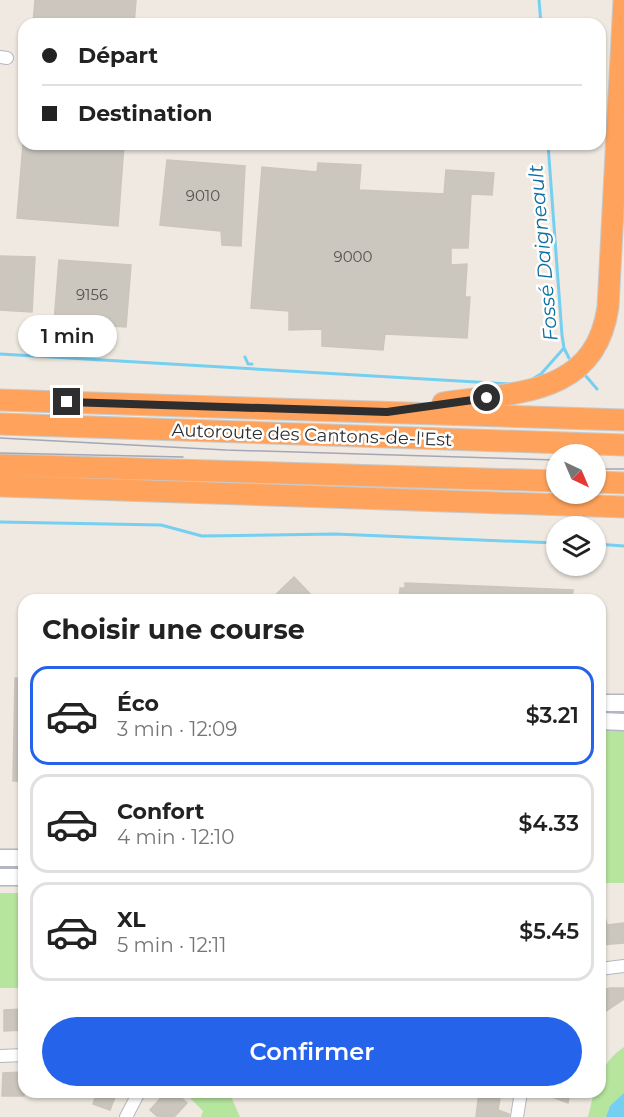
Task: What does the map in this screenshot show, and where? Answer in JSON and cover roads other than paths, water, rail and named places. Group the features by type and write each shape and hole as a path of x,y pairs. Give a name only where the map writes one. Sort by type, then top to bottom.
{"highway":[{"path":"387,412 499,397 540,388 572,372 598,342 608,307 624,0"},
{"path":"0,400 624,420"},
{"name":"Autoroute des Cantons-de-l'Est","path":"0,424 624,445"},
{"path":"1,481 546,481"},
{"path":"1,481 624,507"},
{"path":"606,482 624,483"}],"main road":[{"path":"606,703 624,704"},
{"path":"606,721 624,722"},
{"path":"0,858 18,858"},
{"path":"0,877 18,877"}],"street":[{"path":"606,968 624,966"},
{"path":"0,1056 18,1055"},
{"path":"126,1117 136,1098"},
{"path":"517,1117 520,1098"}],"water":[{"path":"624,1093 624,1117 606,1117 610,1106"}],"waterway":[{"name":"Fossé Daigneault","path":"539,0 540,18"},
{"name":"Fossé Daigneault","path":"548,150 562,335 564,348 569,358"},
{"path":"534,378 541,374 564,348"},
{"path":"0,354 510,384"},
{"name":"Fossé Daigneault","path":"245,357 248,364 252,364"},
{"name":"Fossé Daigneault","path":"585,375 597,389"},
{"path":"0,522 161,525 202,536 335,534 546,543"},
{"path":"606,545 624,546"}],"tram line":[{"path":"0,438 226,450 546,460"},
{"path":"0,453 183,457"},
{"path":"606,469 624,469"}]}
